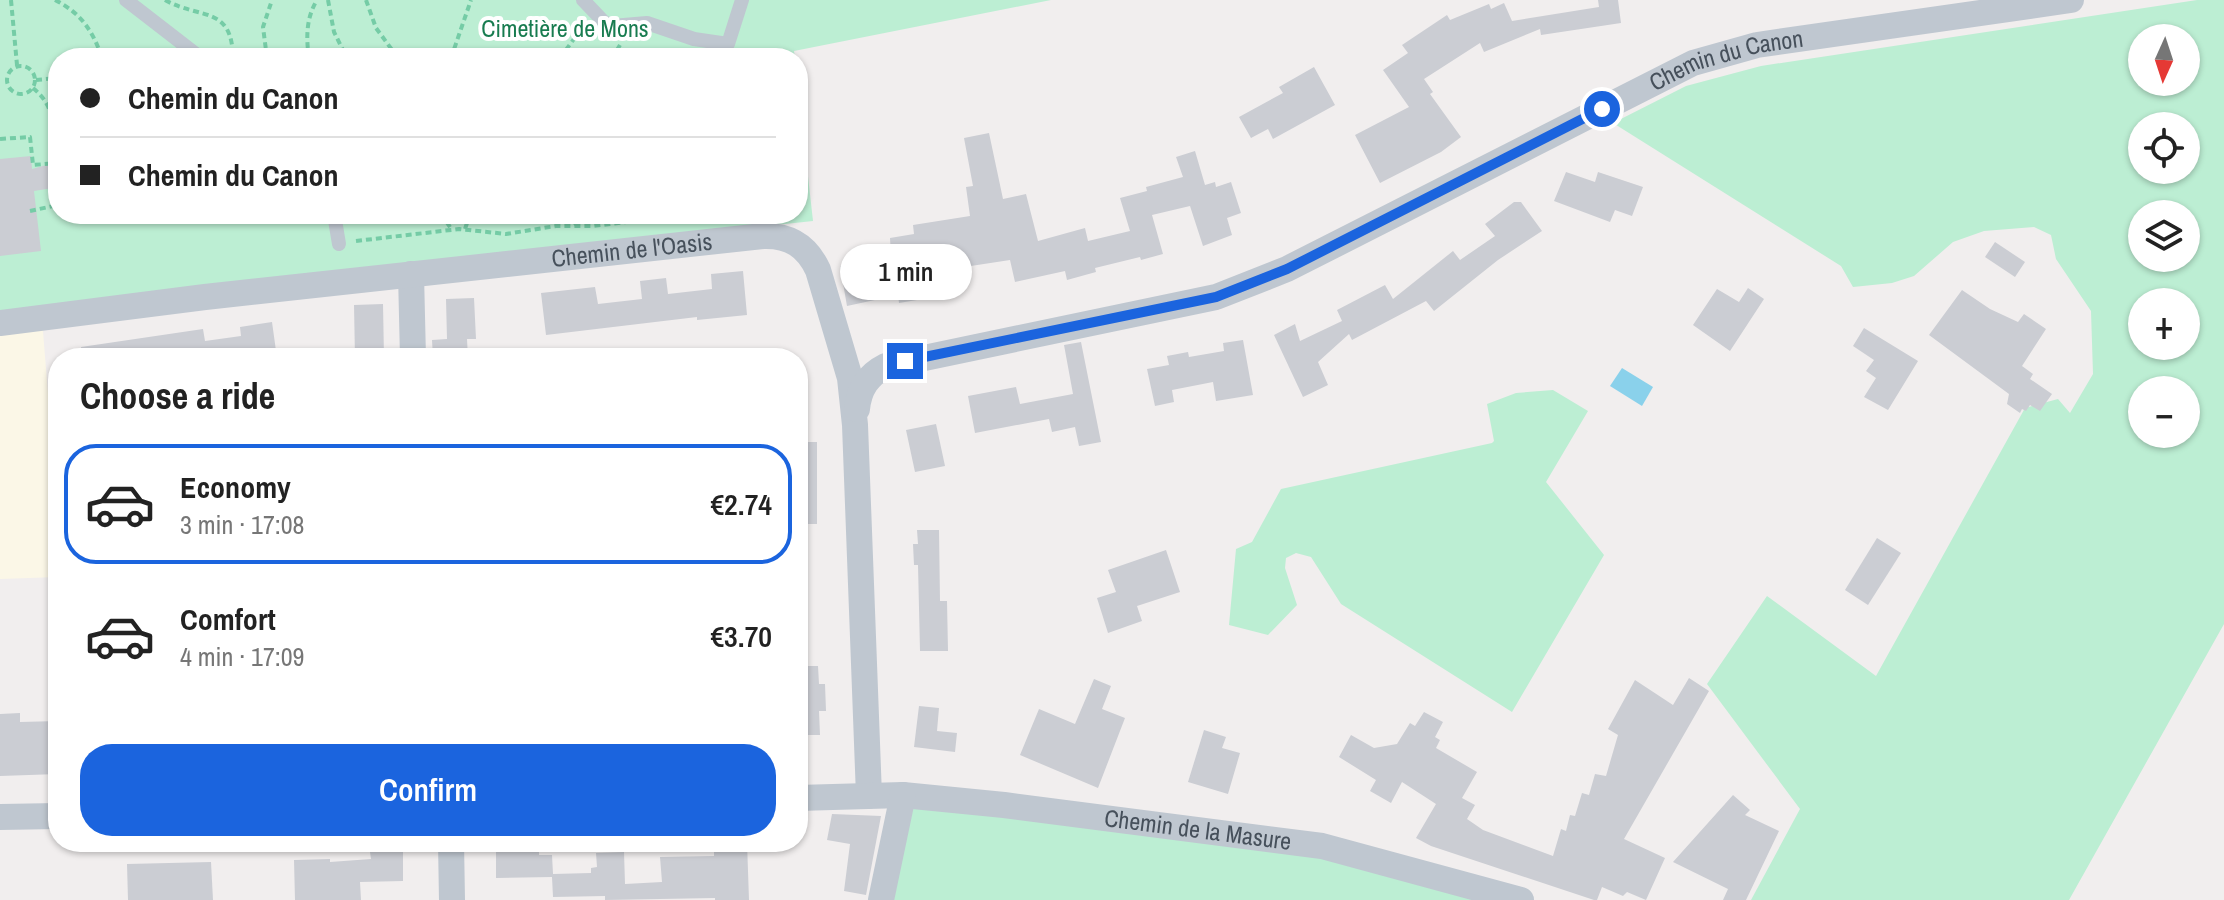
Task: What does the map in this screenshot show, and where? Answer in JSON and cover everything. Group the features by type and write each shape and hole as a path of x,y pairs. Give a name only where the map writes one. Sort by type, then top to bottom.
{"street":[{"name":"Chemin du Canon","path":"855,425 863,385 875,371 886,366 1216,297 1248,286 1693,63 1757,45 2071,0"},
{"name":"Chemin de l'Oasis","path":"0,323 411,274 780,236 800,244 811,254 825,290 850,378 855,425 869,796"},
{"path":"411,274 413,348"},
{"path":"881,900 903,795"},
{"name":"Chemin de la Masure","path":"808,798 903,795 1322,846 1521,900"},
{"path":"0,817 48,816"},
{"path":"451,852 452,900"}],"lane":[{"path":"126,0 188,48"},
{"path":"588,4 604,22 612,26 647,23 694,39 728,44 742,0"},
{"path":"336,224 339,244"}],"path":[{"path":"11,0 17,66"},
{"path":"55,0 78,15 90,28 98,48"},
{"path":"165,0 179,8 220,19 229,27 232,48"},
{"path":"266,48 263,27 272,0"},
{"path":"308,48 306,37 311,10 317,0"},
{"path":"328,0 334,32 342,48"},
{"path":"366,0 376,28 391,48"},
{"path":"454,48 471,0"},
{"path":"568,48 588,4"},
{"path":"17,66 30,69 35,80 33,88 25,94 16,93 7,82 10,71 17,66"},
{"path":"35,80 48,79"},
{"path":"0,83 7,82"},
{"path":"33,88 48,103"},
{"path":"0,139 30,137 33,165 48,160"},
{"path":"30,211 48,207"},
{"path":"448,224 452,230"},
{"path":"465,229 467,224"},
{"path":"339,244 452,230 506,234 592,224"}],"shaded area":[{"path":"42,319 48,394 48,577 0,579 0,323"}],"green space":[{"name":"Cimetière de Mons","path":"0,0 1051,0 808,48 48,48 48,224 785,224 311,275 0,323"},
{"path":"2197,0 2224,0 2224,624 2069,900 1751,900 1800,809 1707,684 1767,596 1876,676 2025,408 2058,399 2070,413 2093,374 2091,311 2056,259 2051,235 2034,227 1984,231 1953,242 1914,276 1892,283 1853,287 1841,266 1613,123 1686,86 1761,66"},
{"path":"808,176 813,221 808,222"},
{"path":"1553,390 1588,411 1546,482 1604,555 1512,712 1341,604 1311,557 1296,553 1286,558 1285,568 1297,605 1268,635 1229,625 1236,549 1252,542 1281,489 1492,443 1487,404 1516,393"},
{"path":"903,795 1180,828 1521,900 881,900"}],"water":[{"path":"1622,368 1653,387 1642,406 1610,386"}],"building":[{"path":"1598,0 1618,0 1621,23 1541,35 1540,29 1484,52 1480,43 1424,79 1433,92 1430,94 1461,137 1441,152 1380,183 1355,135 1409,107 1383,70 1408,53 1402,45 1447,15 1450,20 1489,4 1491,9 1504,3 1512,21 1599,7"},
{"path":"1314,67 1335,105 1273,139 1268,129 1251,138 1239,117 1283,93 1279,87"},
{"path":"989,133 1003,199 1026,194 1038,241 1085,228 1088,241 1130,231 1120,198 1183,177 1176,157 1195,151 1205,185 1215,182 1216,187 1231,182 1241,213 1227,218 1232,235 1203,246 1190,206 1152,215 1163,254 1095,268 1096,272 1067,280 1065,271 1015,282 1010,260 925,273 929,298 899,303 898,295 847,306 840,266 891,256 890,238 914,234 913,225 970,216 966,187 973,186 964,138"},
{"path":"31,156 32,169 48,165 48,189 34,191 41,251 0,256 0,159"},
{"path":"1566,172 1595,182 1598,172 1643,187 1632,216 1615,210 1610,222 1554,201"},
{"path":"1514,202 1521,202 1542,231 1498,260 1434,311 1426,301 1352,340 1349,334 1318,362 1328,385 1303,397 1274,335 1295,324 1300,341 1342,321 1337,310 1385,285 1393,299 1453,251 1460,260 1495,236 1485,224"},
{"path":"1995,242 2025,262 2015,277 1985,257"},
{"path":"743,271 747,315 697,320 697,317 546,335 541,293 595,287 598,304 642,299 640,281 666,278 668,294 712,289 711,274"},
{"path":"1748,288 1764,299 1730,351 1693,325 1717,289 1739,302"},
{"path":"1962,290 1990,309 2018,322 2024,314 2046,329 2022,366 2033,374 2030,379 2052,394 2040,411 2030,405 2020,413 2007,404 2009,394 1929,335"},
{"path":"474,298 476,339 467,339 467,348 432,348 432,340 447,339 446,299"},
{"path":"383,304 384,348 355,348 354,305"},
{"path":"272,322 276,348 81,348 203,329 205,341 241,336 240,327"},
{"path":"1864,328 1918,361 1888,410 1864,397 1876,378 1866,371 1874,360 1853,346"},
{"path":"1243,340 1253,395 1216,401 1213,382 1172,390 1174,402 1155,406 1147,369 1169,365 1167,356 1188,352 1189,357 1224,351 1223,343"},
{"path":"1081,342 1101,442 1079,446 1075,427 1052,432 1049,419 975,433 968,396 1016,387 1020,404 1073,394 1064,345"},
{"path":"936,424 945,466 915,472 906,430"},
{"path":"808,442 817,442 817,524 808,524"},
{"path":"917,530 939,530 940,601 947,601 948,651 920,651 918,565 914,565 913,544 918,544"},
{"path":"1877,538 1901,553 1868,605 1845,590"},
{"path":"1166,550 1180,592 1137,606 1142,621 1108,633 1097,598 1116,592 1108,570"},
{"path":"808,666 818,666 819,684 825,684 826,711 819,711 820,735 808,735"},
{"path":"1689,678 1709,691 1624,839 1665,858 1646,900 1627,892 1623,896 1602,887 1597,900 1594,900 1431,846 1416,838 1436,804 1402,782 1391,803 1370,791 1376,780 1339,757 1351,735 1374,748 1397,744 1410,723 1415,726 1424,712 1443,722 1435,737 1440,740 1436,748 1477,772 1462,798 1475,805 1467,819 1483,830 1553,856 1561,829 1566,831 1570,815 1575,816 1582,793 1589,795 1595,774 1606,776 1618,735 1608,729 1635,680 1673,705"},
{"path":"1094,679 1111,686 1102,709 1125,718 1098,788 1020,755 1039,709 1075,724"},
{"path":"919,706 939,708 937,731 957,733 955,752 914,747"},
{"path":"20,713 20,722 48,721 48,774 0,776 0,714"},
{"path":"1204,730 1226,737 1222,748 1240,753 1228,794 1188,782"},
{"path":"1733,795 1750,810 1745,815 1779,831 1746,900 1723,900 1728,889 1673,862"},
{"path":"832,814 881,816 866,895 844,891 850,844 827,840"},
{"path":"370,852 403,852 403,881 360,882 361,900 295,900 294,860 330,859 330,862 371,859"},
{"path":"496,852 552,855 553,874 591,873 591,868 597,867 596,853 624,852 625,884 662,882 660,857 714,856 714,852 747,852 749,900 553,897 552,877 496,878"},
{"path":"211,862 213,900 128,900 127,864"}],"route":[{"path":"905,361 1216,297 1248,286 1602,109"}]}
